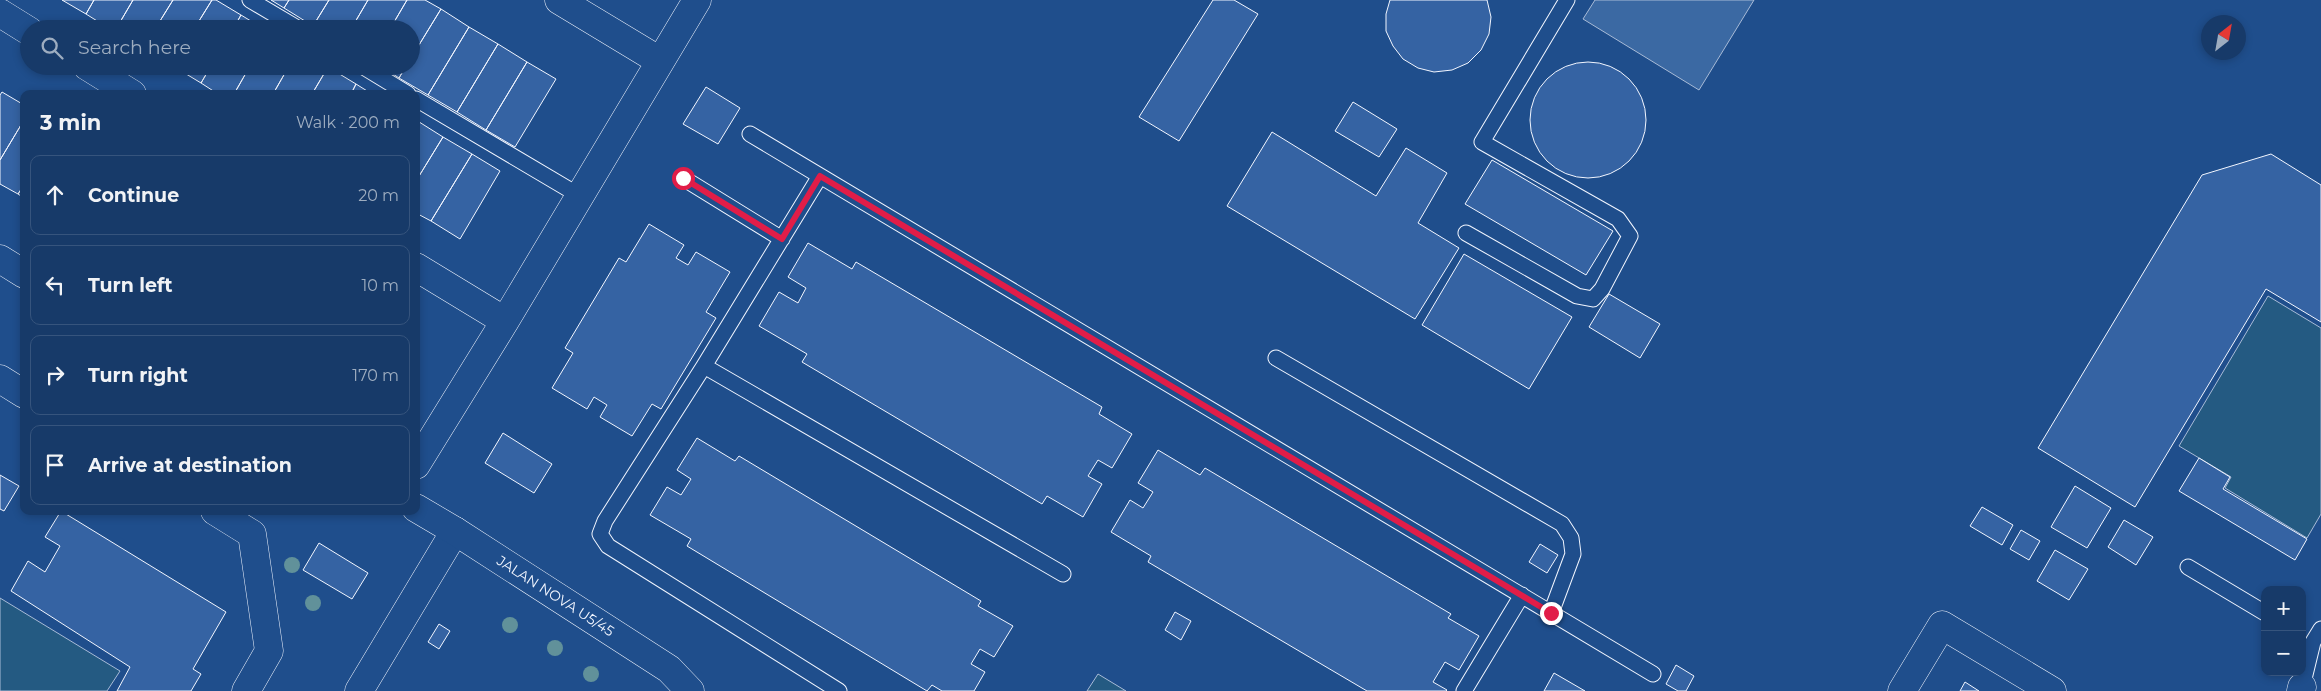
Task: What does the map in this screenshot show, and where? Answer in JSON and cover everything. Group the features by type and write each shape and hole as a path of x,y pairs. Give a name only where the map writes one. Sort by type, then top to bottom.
{"street":[{"path":"559,0 660,61"},
{"path":"420,459 505,321 697,0"},
{"path":"0,13 20,25"},
{"path":"101,75 126,90"},
{"path":"0,259 20,272"},
{"path":"420,269 505,321"},
{"path":"0,379 20,392"},
{"name":"JALAN NOVA U5/45","path":"420,510 670,669 690,691"},
{"path":"221,515 252,534 269,651 246,691"},
{"path":"359,691 455,531"},
{"path":"1902,691 1942,625 2052,691"}],"lane":[{"path":"250,0 284,20"},
{"path":"1466,233 1577,296 1593,299 1602,288 1630,236 1618,219 1482,142 1567,0"},
{"path":"377,75 401,90"},
{"path":"420,100 580,196"},
{"path":"750,134 1653,674"},
{"path":"820,176 704,366 606,521 600,534 608,546 839,691"},
{"path":"683,178 782,239"},
{"path":"1276,358 1562,524 1571,538 1573,554 1551,613"},
{"path":"704,366 1063,574"},
{"path":"2188,567 2261,611"},
{"path":"1464,691 1522,595"},
{"path":"2302,689 2308,639 2321,629"}],"shaded area":[{"path":"1595,0 1754,0 1699,90 1583,19"},
{"path":"2268,296 2321,328 2321,514 2307,538 2225,488 2231,477 2179,446"},
{"path":"0,598 120,671 107,691 0,691"},
{"path":"1098,674 1126,691 1087,691"}],"building":[{"path":"62,0 94,0 86,14"},
{"path":"94,0 133,0 121,20 96,20 86,14"},
{"path":"133,0 173,0 161,20 121,20"},
{"path":"173,0 212,0 200,20 161,20"},
{"path":"212,0 216,0 241,15 238,20 200,20"},
{"path":"271,0 289,0 284,8"},
{"path":"289,0 329,0 317,20 303,20 284,8"},
{"path":"329,0 368,0 356,20 317,20"},
{"path":"368,0 407,0 395,20 356,20"},
{"path":"407,0 425,0 441,9 420,43 420,20 395,20"},
{"path":"1213,0 1234,0 1258,14 1179,141 1139,117"},
{"path":"1390,0 1487,0 1491,17 1489,34 1481,50 1468,63 1452,70 1434,72 1418,68 1403,59 1393,46 1386,31 1386,14"},
{"path":"441,9 469,27 428,95 399,78 401,75 420,75 420,43"},
{"path":"241,15 249,20 238,20"},
{"path":"469,27 498,44 457,112 428,95"},
{"path":"498,44 527,62 486,130 457,112"},
{"path":"527,62 556,79 515,147 486,130"},
{"path":"1588,62 1610,66 1620,71 1629,79 1637,88 1642,98 1646,120 1642,142 1637,152 1629,161 1620,169 1610,174 1588,178 1566,174 1556,169 1547,161 1539,152 1534,142 1530,120 1534,98 1539,88 1547,79 1556,71 1566,66"},
{"path":"188,75 206,75 201,83"},
{"path":"206,75 245,75 236,90 212,90 201,83"},
{"path":"245,75 284,75 275,90 236,90"},
{"path":"284,75 323,75 314,90 275,90"},
{"path":"323,75 341,75 356,84 353,90 314,90"},
{"path":"356,84 366,90 353,90"},
{"path":"706,87 740,108 718,144 683,124"},
{"path":"2,92 20,103 20,127 0,160 0,95"},
{"path":"1353,102 1397,129 1379,157 1335,131"},
{"path":"420,123 443,137 420,174"},
{"path":"20,127 20,191 18,194 0,184 0,160"},
{"path":"1272,132 1376,196 1406,148 1447,173 1418,223 1459,248 1415,319 1227,206"},
{"path":"443,137 472,154 431,221 420,215 420,174"},
{"path":"472,154 500,171 460,239 431,221"},
{"path":"2271,154 2321,185 2321,322 2266,289 2135,507 2038,448 2202,175"},
{"path":"1492,160 1613,231 1586,275 1465,204"},
{"path":"649,224 684,245 676,258 688,265 696,252 730,272 706,312 716,318 661,409 652,404 632,436 600,417 607,405 594,397 587,409 552,388 573,353 565,348 619,258 626,262"},
{"path":"808,243 852,269 856,262 1102,407 1099,414 1132,434 1112,468 1098,460 1088,476 1102,484 1083,517 1047,496 1042,504 802,362 807,354 759,326 779,292 798,303 806,288 788,277"},
{"path":"1464,254 1572,317 1529,389 1422,325"},
{"path":"1609,294 1660,324 1640,358 1589,327"},
{"path":"503,433 552,464 534,493 485,463"},
{"path":"697,438 735,461 739,456 981,601 978,606 1013,626 994,657 980,649 971,664 985,672 974,691 942,691 932,685 927,691 687,546 691,539 650,515 667,487 681,495 691,479 677,470"},
{"path":"1158,450 1200,475 1205,468 1451,614 1448,618 1479,636 1459,670 1445,662 1433,682 1447,690 1367,691 1148,562 1151,556 1111,532 1130,500 1143,508 1153,492 1138,483"},
{"path":"2199,458 2230,477 2223,489 2307,539 2295,560 2179,491"},
{"path":"0,475 19,486 4,511 0,509"},
{"path":"2075,486 2111,508 2087,548 2051,527"},
{"path":"1982,507 2013,525 2002,545 1970,526"},
{"path":"59,515 68,515 226,612 193,669 201,674 191,691 117,691 130,667 11,591 28,561 45,572 60,546 45,537"},
{"path":"2124,520 2153,537 2136,565 2108,547"},
{"path":"2021,530 2040,541 2029,560 2010,549"},
{"path":"319,543 368,573 352,599 303,570"},
{"path":"1540,544 1558,555 1547,573 1529,562"},
{"path":"2055,550 2088,569 2069,600 2037,581"},
{"path":"1175,612 1191,621 1181,640 1165,630"},
{"path":"439,624 450,631 439,649 428,642"},
{"path":"1676,665 1694,676 1686,691 1678,691 1666,684"},
{"path":"1554,673 1585,691 1544,691"},
{"path":"1965,682 1979,691 1960,691"}],"route":[{"path":"683,178 782,239 820,176 1551,613"}]}
